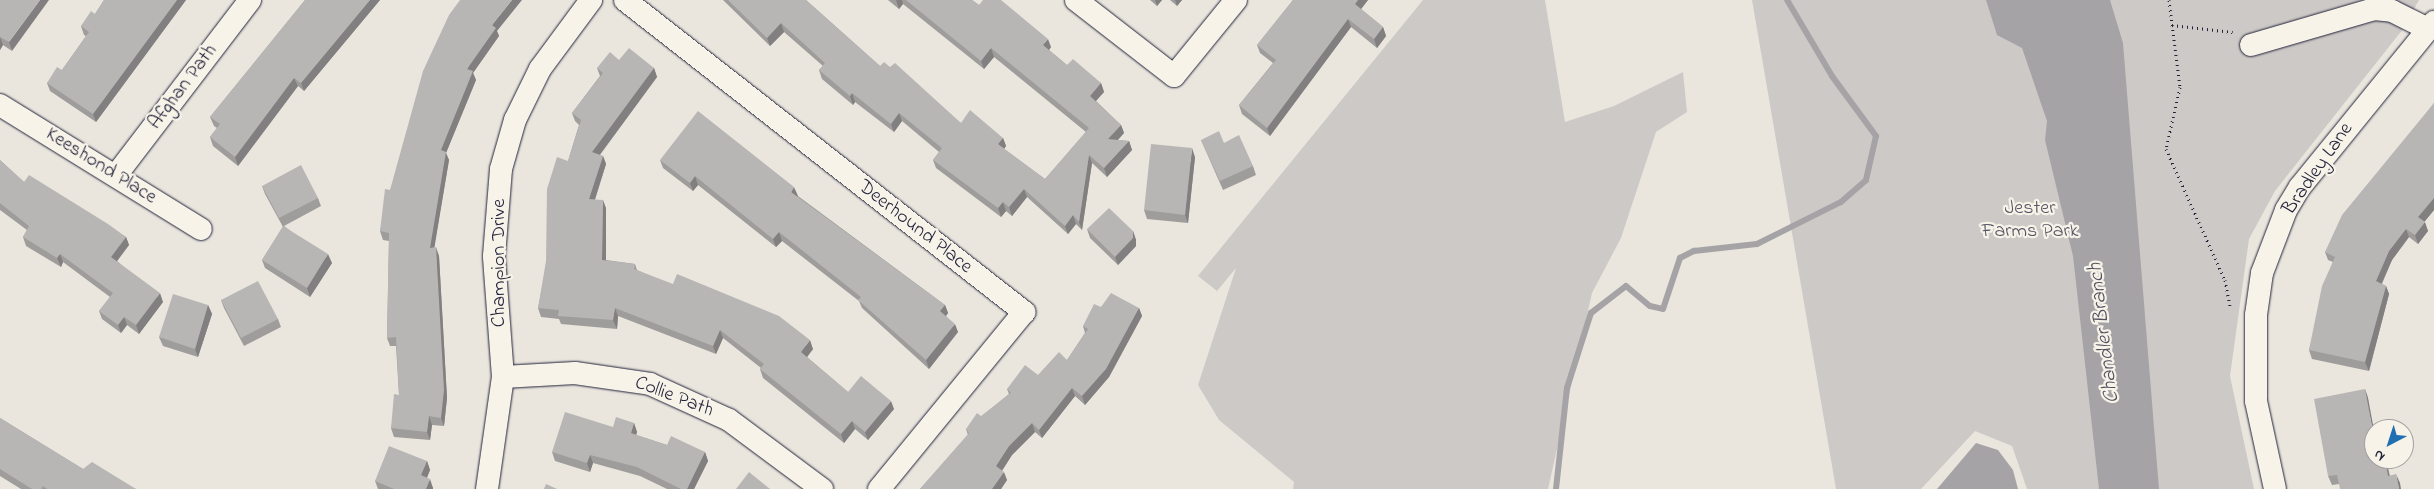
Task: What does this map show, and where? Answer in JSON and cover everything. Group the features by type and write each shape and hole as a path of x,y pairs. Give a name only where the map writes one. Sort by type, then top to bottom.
{"street":[{"name":"Afghan Path","path":"117,174 250,0"},
{"name":"Champion Drive","path":"487,489 503,377 494,256 500,169 515,120 540,69 590,0"},
{"name":"Deerhound Place","path":"625,0 1024,312 879,489"},
{"path":"1076,0 1174,76 1236,0"},
{"path":"2251,45 2380,5 2431,26"},
{"name":"Bradley Lane","path":"2275,489 2256,401 2256,324 2262,273 2286,210 2300,187 2431,26"},
{"name":"Keeshond Place","path":"0,105 117,174 201,229"},
{"name":"Collie Path","path":"503,377 576,373 650,384 730,420 822,489"}],"path":[{"path":"2169,0 2180,87 2166,149 2225,280 2230,306"}],"green space":[{"path":"1423,0 1545,0 1565,122 1614,106 1683,72 1687,112 1656,132 1621,238 1592,293 1548,489 1293,489 1294,482 1219,420 1198,385 1236,268 1217,291 1198,276"},
{"name":"Jester Farms Park","path":"1752,0 2419,0 2403,29 2275,191 2249,239 2230,376 2254,489 2027,489 2012,446 1975,431 1921,489 1836,489"}],"water":[{"name":"Chandler Branch","path":"1986,0 2110,0 2123,43 2159,489 2099,489 2073,256 2045,140 2047,121 2022,48 1997,35"},
{"path":"1976,443 1998,450 2013,470 2018,489 1937,489"}],"building":[{"path":"0,0 40,0 9,42 0,37"},
{"path":"104,0 177,0 93,114 47,83 57,67 62,70 89,32 81,26 91,11 95,14"},
{"path":"305,0 370,0 301,83 294,78 235,157 210,137 220,124 210,117"},
{"path":"460,0 512,0 492,25 496,28 467,69 473,71 441,150 446,152 430,248 436,247 444,390 441,418 429,416 427,432 391,428 394,394 399,395 396,337 387,338 389,233 380,231 385,189 390,190 423,71 449,15"},
{"path":"728,0 806,0 880,66 884,62 890,67 895,63 961,123 970,110 1003,138 998,144 1045,179 1089,128 991,48 981,61 906,0 972,0 979,5 983,0 1001,0 1048,39 1043,45 1067,65 1073,59 1101,83 1090,96 1121,125 1108,139 1129,141 1104,168 1089,155 1079,222 1073,215 1065,226 1024,189 1009,207 1003,202 998,208 933,160 942,148 899,113 891,124 852,93 850,96 819,70 825,63 781,23 767,38"},
{"path":"1293,0 1358,0 1355,4 1383,27 1374,39 1348,19 1267,128 1239,105 1276,60 1257,45"},
{"path":"629,48 654,68 592,152 603,156 589,199 603,200 602,260 635,264 634,269 673,284 677,274 779,316 810,340 801,352 848,392 861,376 891,401 865,432 852,421 841,434 760,369 764,364 720,330 713,346 615,308 613,320 558,316 559,310 538,308 546,261 547,189 557,157 568,161 581,120 572,113 603,73 597,68 610,52 619,60"},
{"path":"2434,103 2434,198 2418,217 2425,222 2415,235 2406,229 2389,251 2376,281 2386,286 2365,362 2309,350 2322,286 2335,257 2325,252 2342,215"},
{"path":"698,111 794,187 791,192 945,305 940,311 955,324 926,360 858,300 861,297 779,232 773,239 695,176 690,183 660,160"},
{"path":"1219,131 1224,143 1239,135 1253,166 1220,181 1201,140"},
{"path":"1151,144 1192,148 1185,215 1144,210"},
{"path":"0,160 24,182 29,175 126,237 111,257 160,293 136,325 124,317 118,325 99,311 113,293 60,254 57,258 23,237 29,226 0,203"},
{"path":"301,165 318,198 279,218 262,186"},
{"path":"1109,208 1133,231 1133,238 1115,257 1087,229"},
{"path":"283,226 328,254 307,288 262,260"},
{"path":"258,281 278,319 241,338 221,300"},
{"path":"1111,293 1139,308 1106,369 1082,396 1072,388 1039,430 1032,423 1009,446 996,466 1004,472 992,489 920,489 969,433 966,429 977,413 981,416 1011,393 1007,389 1025,365 1038,375 1059,352 1067,360 1088,329 1083,326 1094,304 1101,307"},
{"path":"173,294 208,305 195,349 159,337"},
{"path":"2365,389 2371,419 2364,419 2364,469 2387,469 2388,476 2396,474 2399,489 2340,489 2337,475 2328,476 2314,399"},
{"path":"565,412 613,427 616,417 634,423 631,433 667,445 671,436 705,452 687,489 681,489 637,467 590,455 587,463 552,452"},
{"path":"0,418 83,469 92,462 136,489 47,489 43,486 41,489 32,489 0,469"},
{"path":"389,446 427,461 421,475 430,479 426,489 394,489 375,481"},
{"path":"749,472 770,489 736,489"},
{"path":"546,484 557,489 544,489"}],"waterway":[{"path":"1556,489 1567,388 1591,313 1626,286 1650,306 1663,309 1680,258 1694,251 1757,244 1841,202 1866,180 1876,136 1832,76 1787,0"}]}
